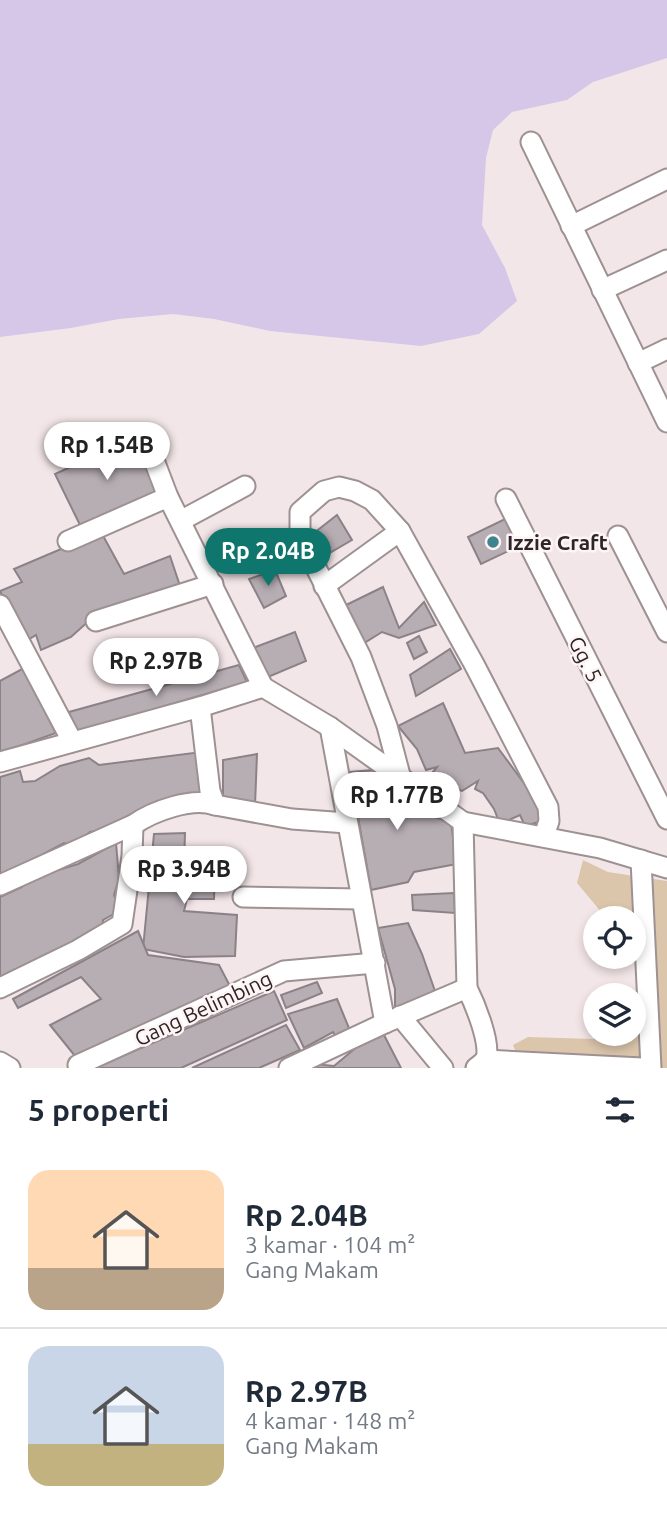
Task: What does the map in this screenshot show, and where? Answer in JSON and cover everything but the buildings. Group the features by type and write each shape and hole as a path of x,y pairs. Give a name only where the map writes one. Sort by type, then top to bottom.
{"street":[{"path":"531,142 667,422"},
{"path":"571,226 667,179"},
{"path":"602,289 667,260"},
{"path":"638,363 667,349"},
{"path":"152,456 169,497 263,687 330,727 463,822 600,848 667,868"},
{"path":"182,520 246,486"},
{"path":"401,779 387,726 361,657 300,536 300,512 324,491 339,487 355,491 372,500 400,531 474,664 548,807 549,821 544,836"},
{"path":"68,541 169,497"},
{"name":"Gg. 5","path":"506,499 667,819"},
{"path":"324,586 400,531"},
{"path":"618,536 667,632"},
{"path":"96,621 213,584"},
{"path":"0,605 72,741"},
{"path":"0,762 263,687"},
{"path":"200,707 215,805"},
{"path":"330,727 361,899 375,963 392,1019 443,1068"},
{"path":"0,885 132,825 148,814 202,801 292,818 347,823"},
{"path":"463,822 467,989 477,1009 486,1051 481,1064 642,1068"},
{"path":"0,988 78,950 122,924 132,856 132,825"},
{"path":"641,860 651,1068"},
{"path":"243,897 361,899"},
{"name":"Gang Belimbing","path":"78,1065 284,971 375,963"},
{"path":"289,1068 392,1019 467,989"},
{"path":"0,1062 10,1068"}],"shaded area":[{"path":"0,0 667,0 667,58 593,82 567,100 512,112 493,130 486,158 482,225 505,268 517,301 479,334 421,346 270,331 214,319 173,314 119,319 0,337"},
{"path":"583,860 608,872 667,881 667,1068 522,1068 513,1045 528,1037 583,1039 583,1046 646,1046 646,983 643,969 646,969 646,906 596,906 577,883"}],"place":[{"name":"Izzie Craft","path":"493,542"}]}
